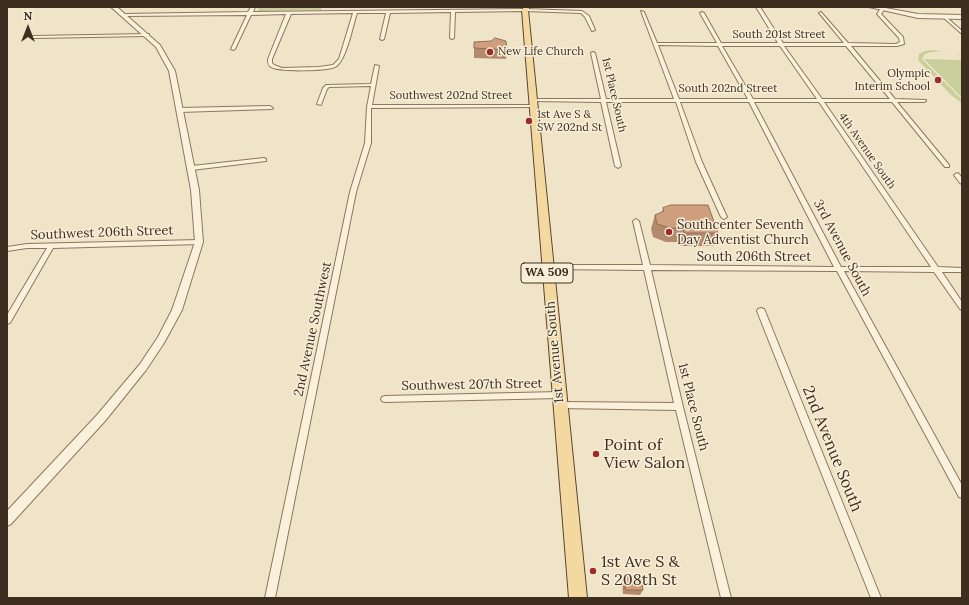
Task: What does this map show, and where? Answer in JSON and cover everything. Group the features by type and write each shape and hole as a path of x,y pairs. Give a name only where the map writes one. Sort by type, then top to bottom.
{"main road":[{"name":"1st Avenue South","path":"525,8 532,103 578,598"}],"street":[{"path":"7,520 100,418 143,367 161,340 177,310 188,280 198,242 192,168 172,72 158,46 114,7"},
{"path":"233,49 253,7"},
{"name":"4th Avenue South","path":"758,7 781,44 962,306"},
{"path":"872,7 918,16 962,17"},
{"path":"124,15 453,11 525,8 582,12 587,16 593,30"},
{"name":"South 201st Street","path":"656,44 897,45 902,43 901,38 882,18 880,14 883,8"},
{"path":"452,38 453,11"},
{"path":"290,13 270,59 272,66 282,69 303,69 334,66 341,59 355,12"},
{"path":"382,39 388,12"},
{"path":"642,12 677,99 699,162 724,217"},
{"name":"3rd Avenue South","path":"702,13 750,99 839,269 962,494"},
{"path":"821,14 947,166"},
{"path":"945,16 962,33"},
{"path":"33,37 147,35"},
{"name":"1st Place South","path":"593,53 618,166"},
{"name":"2nd Avenue Southwest","path":"270,598 353,192 368,143 369,107 377,66"},
{"path":"319,104 325,88 328,86 373,84"},
{"name":"South 202nd Street","path":"532,103 604,99 924,100"},
{"name":"Southwest 202nd Street","path":"369,107 532,103"},
{"path":"180,110 270,108"},
{"path":"192,168 264,160"},
{"path":"957,176 962,182"},
{"name":"1st Place South","path":"636,221 679,408 726,598"},
{"name":"Southwest 206th Street","path":"7,249 51,246 198,242"},
{"path":"7,321 51,246"},
{"name":"South 206th Street","path":"547,267 962,270"},
{"name":"2nd Avenue South","path":"761,311 876,598"},
{"name":"Southwest 207th Street","path":"385,399 559,400 679,408"}],"green space":[{"path":"259,7 322,7 321,10 258,11"},
{"path":"933,50 942,52 929,52 925,54 922,59 962,100 962,103 951,95 918,60 919,54 925,51"},
{"path":"924,59 962,60 962,98"}],"building":[{"path":"495,38 506,41 507,50 474,48 474,42 491,41"},
{"path":"671,205 708,205 718,233 684,233 683,228 670,228 657,224 655,215 664,211 663,208"},
{"path":"624,576 641,577 643,590 626,590"}],"place":[{"name":"New Life Church","path":"490,52"},
{"name":"Olympic Interim School","path":"938,80"},
{"name":"1st Ave S & SW 202nd St","path":"529,121"},
{"name":"Southcenter Seventh Day Adventist Church","path":"669,232"},
{"name":"Point of View Salon","path":"596,454"},
{"name":"1st Ave S & S 208th St","path":"593,571"}]}
